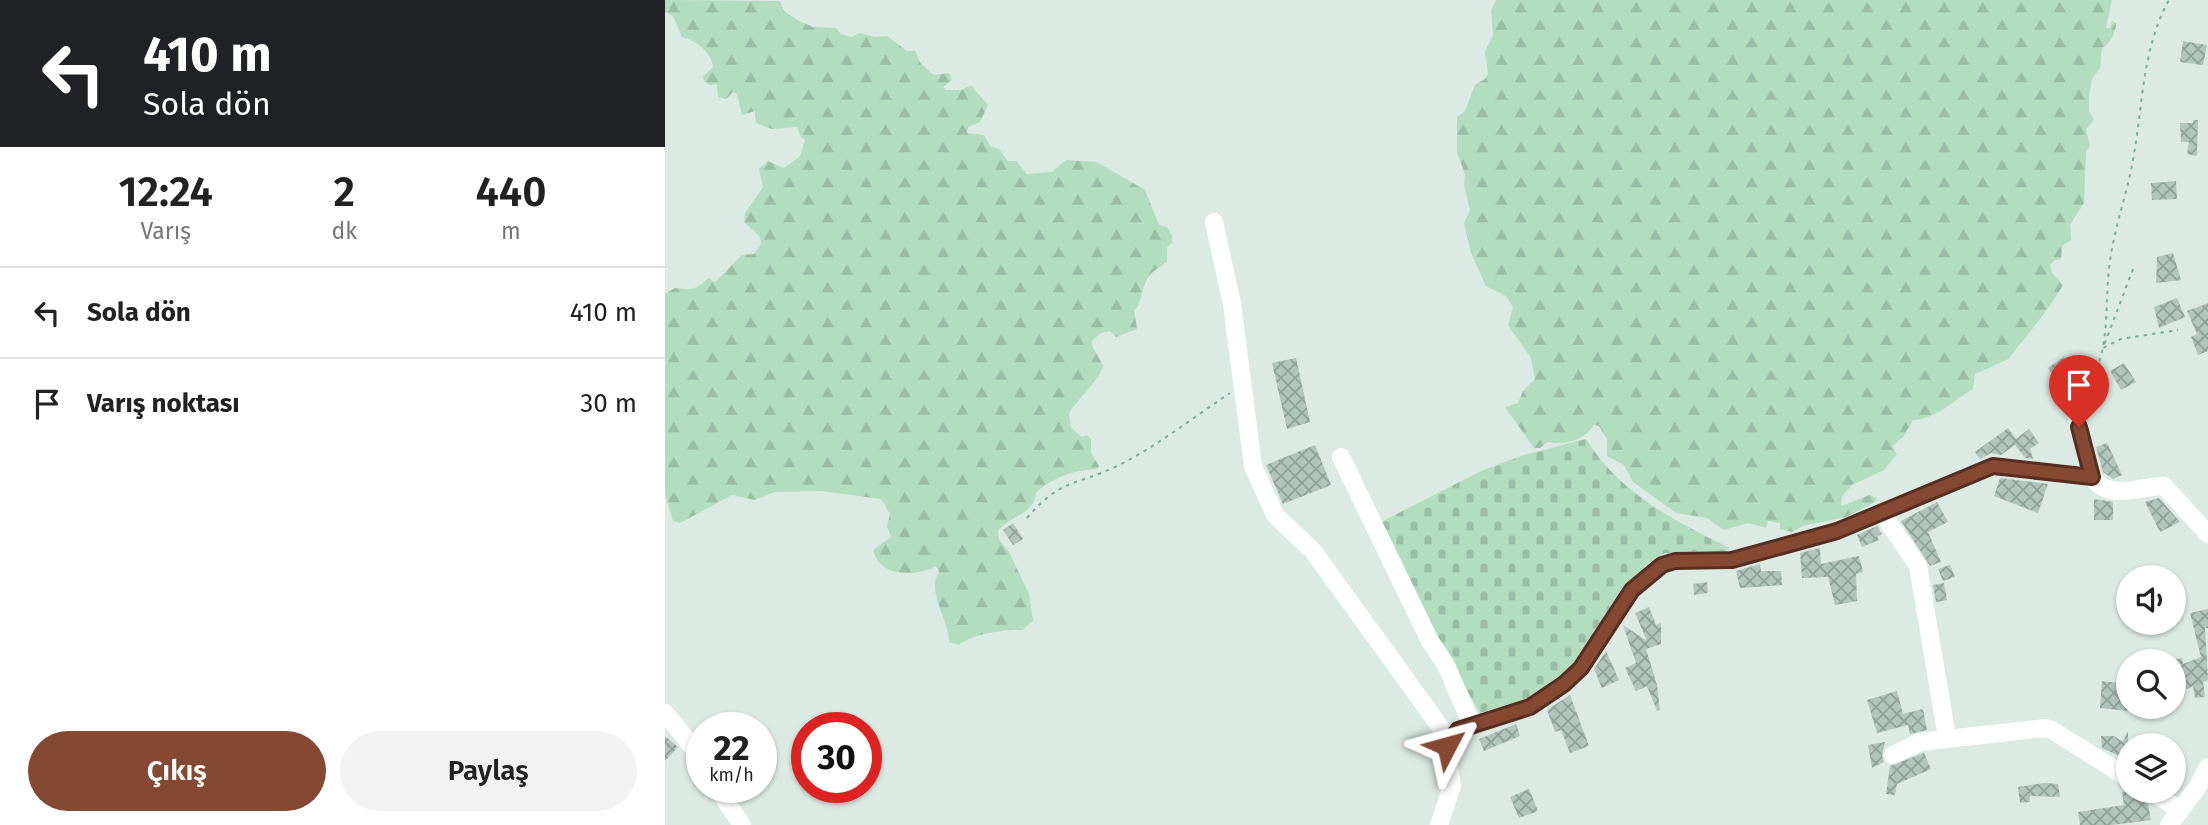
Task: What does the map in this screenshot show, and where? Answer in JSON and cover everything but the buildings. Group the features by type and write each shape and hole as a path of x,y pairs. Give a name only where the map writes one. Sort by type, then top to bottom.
{"street":[{"path":"1214,222 1232,304 1253,466 1275,515 1313,551 1449,739"},
{"path":"2073,402 2092,477"},
{"path":"1341,457 1430,641 1446,665 1472,725"},
{"path":"1440,825 1450,800 1452,786 1447,751 1449,739 1458,730 1530,707 1564,684 1581,668 1632,590 1662,565 1675,561 1713,563 1752,556 1837,531 1993,466 2092,477 2110,491 2167,487 2208,534"},
{"path":"1882,513 1918,566 1947,737"},
{"path":"665,713 686,739"},
{"path":"1893,755 1920,742 1947,737 2052,730 2116,770"},
{"path":"2169,825 2208,767"},
{"path":"727,803 742,825"},
{"path":"2169,803 2181,810"}],"path":[{"path":"2103,348 2109,269 2117,216 2133,163 2147,65 2162,12 2169,0"},
{"path":"2073,402 2092,381 2133,269"},
{"path":"2103,348 2121,339 2178,330"},
{"path":"1027,518 1042,500 1058,489 1080,478 1115,467 1242,384"}],"green space":[{"path":"665,0 780,1 784,11 813,27 836,28 841,34 851,37 860,33 875,37 887,36 907,51 915,51 921,64 934,75 949,73 952,80 943,87 946,90 961,90 971,85 988,105 980,122 968,127 967,133 984,135 990,146 999,149 1008,161 1016,161 1027,174 1052,172 1066,160 1097,162 1145,190 1159,225 1167,227 1172,243 1167,247 1167,262 1153,271 1147,280 1138,307 1134,310 1137,329 1116,337 1110,331 1101,333 1092,341 1103,365 1069,414 1071,428 1082,437 1088,435 1091,440 1091,453 1099,466 1097,469 1072,473 1050,482 1036,492 1035,500 1027,510 998,531 999,540 1009,552 1029,594 1033,621 1022,630 981,635 959,645 949,642 946,624 936,597 939,571 936,566 919,572 900,573 883,566 877,559 873,550 891,537 887,526 890,514 881,499 821,491 774,492 755,500 732,495 680,523 673,521 665,494 665,294 675,288 697,287 708,278 715,282 742,255 754,254 761,244 760,237 744,222 745,213 763,187 759,169 768,161 784,168 800,156 805,140 800,136 797,127 772,129 756,123 755,111 742,115 737,94 733,92 726,99 718,97 717,84 710,85 704,81 703,76 713,67 710,57 698,44 682,37 673,16 665,12"},
{"path":"1496,0 2112,0 2106,28 2110,28 2112,21 2116,23 2115,31 2110,41 2102,48 2100,68 2092,79 2089,96 2089,111 2094,120 2086,129 2090,146 2086,152 2084,203 2070,225 2071,240 2062,246 2061,259 2050,265 2052,273 2063,285 2009,358 1975,374 1973,389 1944,409 1913,420 1903,437 1892,446 1897,454 1884,470 1852,485 1842,496 1841,506 1870,495 1876,498 1875,502 1846,517 1803,526 1792,532 1780,529 1780,523 1768,521 1766,528 1748,523 1724,530 1707,518 1676,513 1633,482 1624,465 1607,456 1607,439 1599,426 1594,425 1585,435 1574,441 1548,442 1540,448 1534,448 1505,407 1518,403 1523,391 1535,379 1531,358 1508,325 1513,307 1506,296 1486,286 1471,253 1464,223 1470,210 1464,185 1465,174 1457,152 1457,117 1465,111 1475,85 1485,79 1488,73 1485,52 1493,35 1491,10"},
{"path":"1586,439 1614,475 1631,490 1669,516 1730,548 1714,560 1665,553 1647,564 1579,660 1528,706 1483,719 1401,573 1381,522 1481,471 1524,455"}],"route":[{"path":"1447,746 1449,739 1458,730 1530,707 1564,684 1581,668 1632,590 1655,568 1675,561 1713,563 1732,560 1837,531 1993,466 2092,477 2079,427"}]}
